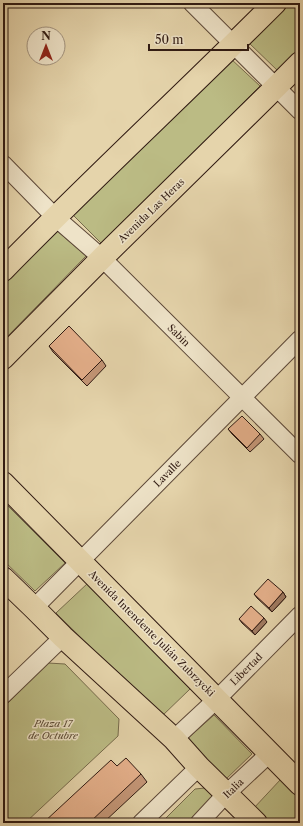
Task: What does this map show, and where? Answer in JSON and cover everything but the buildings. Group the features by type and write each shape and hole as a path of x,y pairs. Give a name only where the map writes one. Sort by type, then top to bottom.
{"main road":[{"path":"3,270 55,216 275,3"},
{"name":"Avenida Las Heras","path":"3,358 300,63"},
{"name":"Avenida Intendente Julián Zubrzycki","path":"3,483 300,784"},
{"path":"3,578 63,637 174,739 199,767 256,823"}],"street":[{"path":"192,3 300,111"},
{"name":"Sabin","path":"3,164 55,216 102,258 300,455"},
{"name":"Lavalle","path":"34,608 300,339"},
{"name":"Libertad","path":"174,739 300,615"},
{"path":"3,695 63,637"},
{"name":"Italia","path":"199,823 226,794 269,754"},
{"path":"141,823 199,767"}],"green space":[{"path":"286,3 300,3 300,50 279,72 248,42"},
{"path":"230,58 260,86 103,245 73,215"},
{"path":"56,230 86,256 3,341 3,285"},
{"path":"3,501 65,563 35,591 3,560"},
{"path":"88,583 190,689 161,717 56,613"},
{"name":"Plaza 17 de Octubre","path":"48,663 65,664 119,719 118,736 25,823 3,823 3,708"},
{"path":"214,715 252,754 225,780 187,739"},
{"path":"281,779 300,797 300,823 267,823 253,809"},
{"path":"205,788 213,795 198,823 161,823 195,789"}]}
